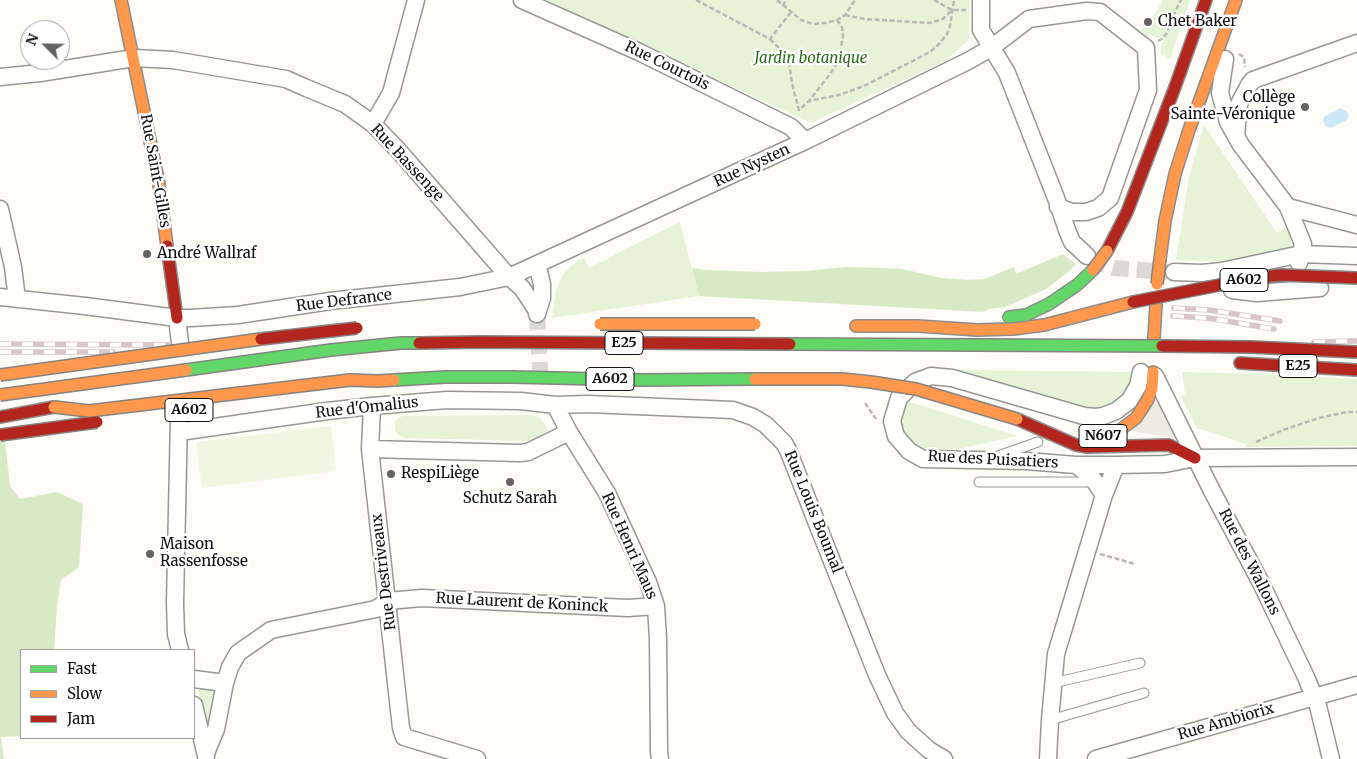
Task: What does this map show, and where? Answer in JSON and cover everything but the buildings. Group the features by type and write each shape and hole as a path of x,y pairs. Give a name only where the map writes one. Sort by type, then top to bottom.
{"main road":[{"name":"Rue Saint-Gilles","path":"120,0 134,58 159,184 177,318"},
{"name":"A602","path":"918,326 1026,315 1049,304 1077,285 1090,263 1106,252 1127,212 1206,0"},
{"path":"1157,286 1165,221 1175,174 1236,0"},
{"name":"A602","path":"851,326 918,326 977,330 1013,329 1044,326 1140,308 1260,277 1282,275 1357,278"},
{"path":"1154,338 1156,304"},
{"path":"585,324 769,325"},
{"path":"0,375 365,328 326,336 0,383"},
{"name":"E25","path":"0,395 331,350 401,343 1250,347 1357,352"},
{"name":"E25","path":"1230,363 1357,370"},
{"name":"N607","path":"1017,419 1077,437 1094,438 1112,434 1129,425 1143,410 1152,389 1148,367"},
{"name":"A602","path":"54,407 89,411 350,380 378,381 445,377 642,380 842,379 916,389 1017,419 1076,445 1088,447 1169,446 1195,458"},
{"name":"A602","path":"134,417 344,389 378,381"},
{"path":"0,417 54,407 214,385"},
{"path":"0,435 106,421"}],"street":[{"path":"373,124 391,93 416,0"},
{"name":"Rue Courtois","path":"525,0 639,52 782,123 791,128 805,141"},
{"path":"981,0 981,30 1007,73 1072,242 1090,263"},
{"path":"1244,0 1223,63 1220,94 1228,122 1236,136 1288,207 1303,244 1300,259"},
{"name":"Rue Nysten","path":"509,277 805,141 968,61 991,48 1029,19 1087,11 1100,12 1146,48"},
{"path":"1236,136 1239,104 1253,80 1357,43"},
{"path":"1058,207 1072,212 1086,212 1098,208 1110,198 1148,90 1146,48"},
{"name":"Rue Bassenge","path":"0,77 40,73 134,58 173,60 286,79 344,104 373,124 509,277"},
{"path":"1288,207 1357,225"},
{"path":"0,209 13,267 17,299"},
{"path":"1190,277 1174,272 1202,273 1300,259 1357,256"},
{"path":"509,277 522,288 537,313 542,298 542,284 537,264"},
{"name":"Rue Defrance","path":"0,297 177,318 238,315 460,287 509,277"},
{"path":"1257,293 1277,283"},
{"path":"1227,289 1257,293 1317,288 1357,291"},
{"name":"Rue Saint-Gilles","path":"177,318 180,343"},
{"name":"Rue des Wallons","path":"1148,367 1261,583 1315,697 1331,759"},
{"name":"Rue des Puisatiers","path":"1148,367 1129,401 1116,411 1103,416 1084,416 952,378 931,376 915,382 899,398 892,420 896,436 909,451 923,459 1116,465 1165,464 1195,458 1357,457"},
{"name":"Rue d'Omalius","path":"180,649 176,634 175,603 179,425 447,400 521,401 547,399"},
{"name":"Rue Henri Maus","path":"547,399 607,493 648,582 656,606 660,759"},
{"name":"Rue Louis Boumal","path":"547,399 588,404 733,410 753,417 771,430 788,450 877,675 895,713 908,731 929,750 944,759"},
{"name":"Rue Destriveaux","path":"372,406 370,449 401,728 404,737 477,759"},
{"path":"370,449 520,453 528,452 569,432"},
{"path":"1076,465 1091,476 1100,488"},
{"path":"1048,759 1056,654 1087,551 1100,488 1116,465"},
{"name":"Rue Laurent de Koninck","path":"206,756 216,729 225,682 230,667 238,653 271,630 376,609 388,601 422,598 628,608 656,606"},
{"path":"195,679 225,682"},
{"name":"Rue Ambiorix","path":"1096,759 1357,685"},
{"path":"195,709 206,756"}],"lane":[{"path":"983,461 1038,442"},
{"path":"979,482 1100,488"},
{"path":"1053,683 1140,663"},
{"path":"1050,720 1144,693"}],"path":[{"path":"696,0 770,39 782,50 789,62 792,84 799,110 809,101 836,64 843,36 842,27 837,20"},
{"path":"777,0 801,20 812,24 837,20 845,15 855,0"},
{"path":"783,6 786,0"},
{"path":"934,0 952,10"},
{"path":"809,101 839,95 864,86 930,52 947,34 954,0"},
{"path":"1146,48 1162,39 1167,33 1181,0"},
{"path":"845,15 865,19 930,23 943,19 952,10"},
{"path":"770,39 791,12"},
{"path":"1245,458 1245,447 1283,430 1319,418 1346,412 1357,412"},
{"path":"1087,551 1135,564"}],"green space":[{"name":"Jardin botanique","path":"544,0 970,0 969,39 947,60 811,123"},
{"path":"1163,0 1190,0 1170,59 1161,54 1161,45 1165,41 1149,34 1147,36 1141,31"},
{"path":"1204,125 1277,233 1287,226 1292,238 1290,248 1224,262 1176,260 1189,177"},
{"path":"680,222 699,296 552,318 556,290 563,274 577,261 584,258 589,268"},
{"path":"1063,254 1076,264 1046,289 1005,307 989,309 983,312 699,296 692,268 760,272 806,271 845,267 882,268 902,269 942,278 968,280 984,279 1014,267 1016,274"},
{"path":"957,370 1136,372 1127,390 1119,399 1102,408 1083,410"},
{"path":"1182,372 1357,379 1357,446 1245,447 1246,444 1197,428 1181,397 1185,394"},
{"path":"904,401 1017,436 931,455 905,439 899,421"},
{"path":"530,415 539,417 547,427 546,433 540,439 528,441 405,438 398,435 395,431 395,421 402,416"},
{"path":"331,426 336,471 202,488 196,442"},
{"path":"5,441 10,486 20,499 57,492 83,504 79,567 61,580 54,649 20,649 20,736 1,737 4,759 0,759 0,442"},
{"path":"197,683 218,690 212,727 206,726"}],"shaded area":[{"path":"1157,399 1176,438 1131,431"}],"water":[{"path":"1340,108 1348,113 1349,117 1330,128 1325,126 1324,117"}],"tunnel":[{"path":"1091,258 1114,268 1167,272"},
{"path":"537,314 541,386"}],"railway":[{"path":"1174,308 1209,310 1280,321"},
{"path":"1173,316 1208,318 1274,329"},
{"path":"1314,342 1357,341"},
{"path":"0,344 168,345"},
{"path":"0,352 113,352"},
{"path":"163,352 190,352"}],"traffic: fast":[{"path":"1009,317 1026,315 1049,304 1077,285 1093,270"},
{"path":"186,370 331,350 419,343"},
{"path":"790,344 1162,346"},
{"path":"394,380 445,377 642,380 755,379"}],"traffic: slow":[{"path":"121,0 159,184 167,246"},
{"path":"1160,259 1165,221 1175,174 1236,0"},
{"path":"1093,270 1107,251"},
{"path":"1157,284 1160,259"},
{"path":"856,326 918,326 977,330 1013,329 1044,325 1133,302"},
{"path":"1154,338 1156,304"},
{"path":"600,324 755,324"},
{"path":"0,375 261,339"},
{"path":"0,395 186,370"},
{"path":"1091,438 1120,430 1136,418 1152,389 1153,372"},
{"path":"755,379 842,379 871,382 916,389 1017,419"},
{"path":"54,407 89,411 350,380 394,380"}],"traffic: jam":[{"path":"1107,251 1127,212 1206,0"},
{"path":"167,246 177,318"},
{"path":"1133,302 1260,277 1282,275 1357,278"},
{"path":"261,339 357,328"},
{"path":"419,343 790,344"},
{"path":"1162,346 1251,347 1357,352"},
{"path":"1240,363 1357,370"},
{"path":"0,417 54,407"},
{"path":"1017,419 1076,445 1087,447 1169,445 1195,458"},
{"path":"0,435 97,422"}],"place":[{"name":"Chet Baker","path":"1148,22"},
{"name":"Collège Sainte-Véronique","path":"1305,107"},
{"name":"André Wallraf","path":"147,254"},
{"name":"RespiLiège","path":"391,474"},
{"name":"Schutz Sarah","path":"510,482"},
{"name":"Maison Rassenfosse","path":"150,554"}]}
